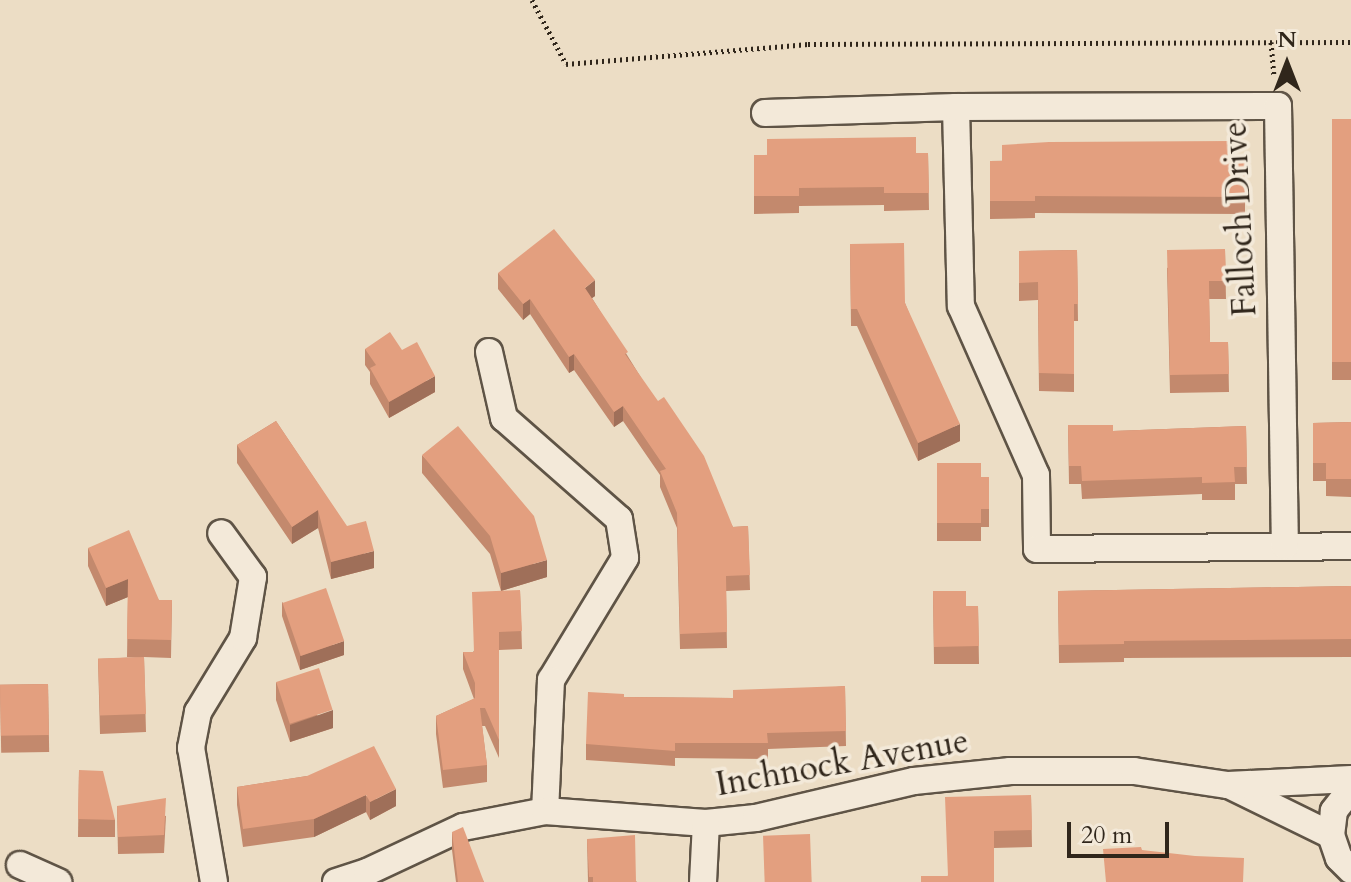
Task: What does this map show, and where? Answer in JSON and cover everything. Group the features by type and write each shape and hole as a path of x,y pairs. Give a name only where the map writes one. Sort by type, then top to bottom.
{"street":[{"name":"Falloch Drive","path":"765,113 956,107 1278,106 1285,546"},
{"path":"956,107 961,306 1036,475 1037,549 1351,546"},
{"path":"489,352 504,418 619,519 625,558 551,680 545,811"},
{"path":"214,882 191,748 198,712 243,638 253,577 221,533"},
{"name":"Inchnock Avenue","path":"336,882 369,877 463,827 545,811 706,823 756,818 914,781 1010,771 1134,771 1228,785 1351,779"},
{"name":"Inchnock Avenue","path":"1228,785 1331,835"},
{"path":"1351,789 1334,811 1331,835 1339,858 1351,870"},
{"path":"703,882 706,823"},
{"path":"20,865 58,882"}],"path":[{"path":"532,0 566,64 808,44 1351,42"}],"building":[{"path":"1332,119 1351,119 1351,362 1332,362"},
{"path":"916,137 916,153 928,153 929,193 884,193 884,187 799,188 799,196 754,196 754,155 767,155 767,139"},
{"path":"1232,141 1232,157 1245,157 1245,197 1035,196 1035,201 990,201 990,161 1002,161 1002,145"},
{"path":"554,229 595,280 585,288 628,352 625,354 658,401 664,397 704,456 733,527 748,526 750,575 726,576 727,632 680,634 677,513 660,471 666,469 623,406 614,412 574,354 569,357 530,299 523,304 498,273"},
{"path":"904,243 905,303 960,424 918,443 857,309 851,309 850,244"},
{"path":"1225,249 1226,281 1209,281 1210,342 1228,342 1229,374 1170,375 1167,250"},
{"path":"1077,250 1074,374 1039,373 1038,282 1019,283 1019,251"},
{"path":"390,332 402,350 417,342 435,376 389,402 370,368 376,365 365,349"},
{"path":"276,421 347,526 366,521 374,551 331,562 318,510 292,527 237,445"},
{"path":"1351,422 1351,479 1326,479 1326,463 1313,463 1313,423"},
{"path":"1068,425 1113,425 1113,431 1246,426 1247,467 1234,467 1235,482 1202,483 1202,477 1082,481 1081,466 1069,466"},
{"path":"458,426 534,516 547,560 501,573 490,536 422,455"},
{"path":"937,463 981,463 981,477 989,477 989,509 981,509 981,523 937,523"},
{"path":"129,530 159,600 172,600 171,640 127,639 128,579 106,588 88,548"},
{"path":"1351,586 1351,639 1124,641 1124,644 1059,645 1058,591"},
{"path":"326,588 344,641 301,656 283,603"},
{"path":"520,590 522,631 499,632 499,740 485,708 480,708 487,765 443,770 436,716 475,698 475,683 463,652 474,652 472,592"},
{"path":"933,591 966,591 966,606 978,606 979,646 934,647"},
{"path":"144,657 146,714 100,716 98,659"},
{"path":"319,668 333,710 290,724 276,682"},
{"path":"48,684 49,735 1,736 0,685"},
{"path":"845,686 846,731 767,733 768,743 675,743 675,751 586,744 588,692 624,694 624,697 733,698 733,690"},
{"path":"374,746 396,789 370,802 366,795 314,819 243,829 237,787 307,776"},
{"path":"79,770 103,771 115,820 78,819"},
{"path":"1031,795 1032,830 994,831 994,882 921,882 921,876 948,876 945,797"},
{"path":"166,798 164,835 118,837 117,806"},
{"path":"463,827 484,882 458,882 452,832"},
{"path":"810,834 812,882 765,882 763,836"},
{"path":"635,835 636,882 593,882 593,877 589,877 587,839"},
{"path":"1141,847 1142,850 1195,856 1244,858 1243,882 1106,882 1103,849"}]}
